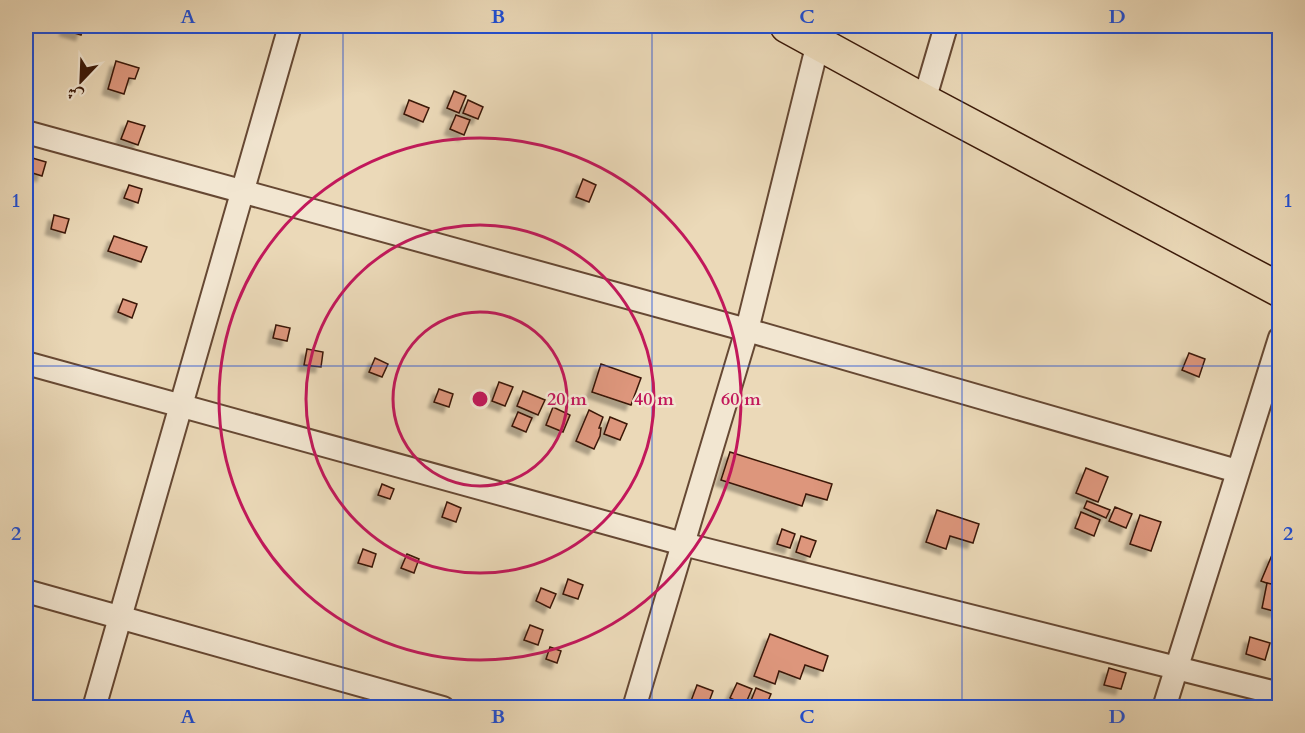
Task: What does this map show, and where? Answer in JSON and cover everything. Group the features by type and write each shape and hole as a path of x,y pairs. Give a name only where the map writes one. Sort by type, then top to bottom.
{"main road":[{"path":"787,26 1280,290"}],"street":[{"path":"94,708 290,26"},
{"path":"924,101 946,26"},
{"path":"634,708 747,330 818,43"},
{"path":"26,132 747,330 1237,471"},
{"path":"1164,708 1280,338"},
{"path":"26,363 682,544 1280,694"},
{"path":"26,591 443,708"}],"building":[{"path":"67,26 84,26 81,35 65,30"},
{"path":"116,61 139,68 135,79 129,78 124,94 108,89"},
{"path":"454,91 466,96 459,113 447,108"},
{"path":"409,100 429,108 423,122 404,114"},
{"path":"468,100 483,107 478,119 463,113"},
{"path":"456,115 470,120 464,135 450,129"},
{"path":"128,121 145,126 138,145 121,139"},
{"path":"29,157 46,162 42,176 26,171"},
{"path":"583,179 596,185 589,202 576,197"},
{"path":"129,185 142,189 138,203 124,198"},
{"path":"54,215 69,219 65,233 51,229"},
{"path":"114,236 147,247 141,262 108,251"},
{"path":"123,299 137,304 132,318 118,312"},
{"path":"276,325 290,328 287,341 273,338"},
{"path":"307,349 323,352 321,367 304,365"},
{"path":"1189,353 1205,359 1199,377 1182,370"},
{"path":"375,358 388,364 382,377 369,372"},
{"path":"601,364 641,378 631,405 592,392"},
{"path":"499,382 513,387 505,406 492,401"},
{"path":"439,389 453,394 449,407 434,402"},
{"path":"523,391 545,400 538,415 517,406"},
{"path":"553,407 570,415 563,432 546,425"},
{"path":"589,410 603,417 599,428 601,428 600,436 594,449 576,441"},
{"path":"518,412 532,418 526,432 512,426"},
{"path":"610,417 627,424 620,440 604,434"},
{"path":"730,452 832,484 827,500 806,494 802,506 721,480"},
{"path":"1086,468 1108,477 1098,502 1076,493"},
{"path":"382,484 394,489 390,499 378,495"},
{"path":"1087,501 1110,510 1106,518 1084,508"},
{"path":"447,502 461,508 456,522 442,517"},
{"path":"1115,507 1132,514 1126,528 1109,521"},
{"path":"937,510 979,524 973,543 950,536 946,549 926,542"},
{"path":"1081,512 1100,520 1094,536 1075,528"},
{"path":"1140,515 1161,522 1151,551 1130,544"},
{"path":"782,529 795,534 790,548 777,544"},
{"path":"801,536 816,541 810,557 796,552"},
{"path":"363,549 376,554 372,567 358,563"},
{"path":"407,554 419,559 414,573 401,568"},
{"path":"1272,555 1280,558 1280,588 1261,581"},
{"path":"568,579 583,585 578,599 563,594"},
{"path":"1267,583 1280,586 1277,612 1262,608"},
{"path":"541,588 556,594 550,608 536,601"},
{"path":"530,625 543,630 538,645 524,640"},
{"path":"770,634 828,656 823,671 805,665 800,679 779,671 775,684 754,676"},
{"path":"1250,637 1270,643 1265,660 1246,654"},
{"path":"550,647 561,651 557,663 546,659"},
{"path":"1109,668 1126,673 1121,689 1104,685"},
{"path":"737,683 752,689 745,705 730,698"},
{"path":"697,685 713,691 707,707 691,701"},
{"path":"756,688 771,694 765,708 750,703"}]}
